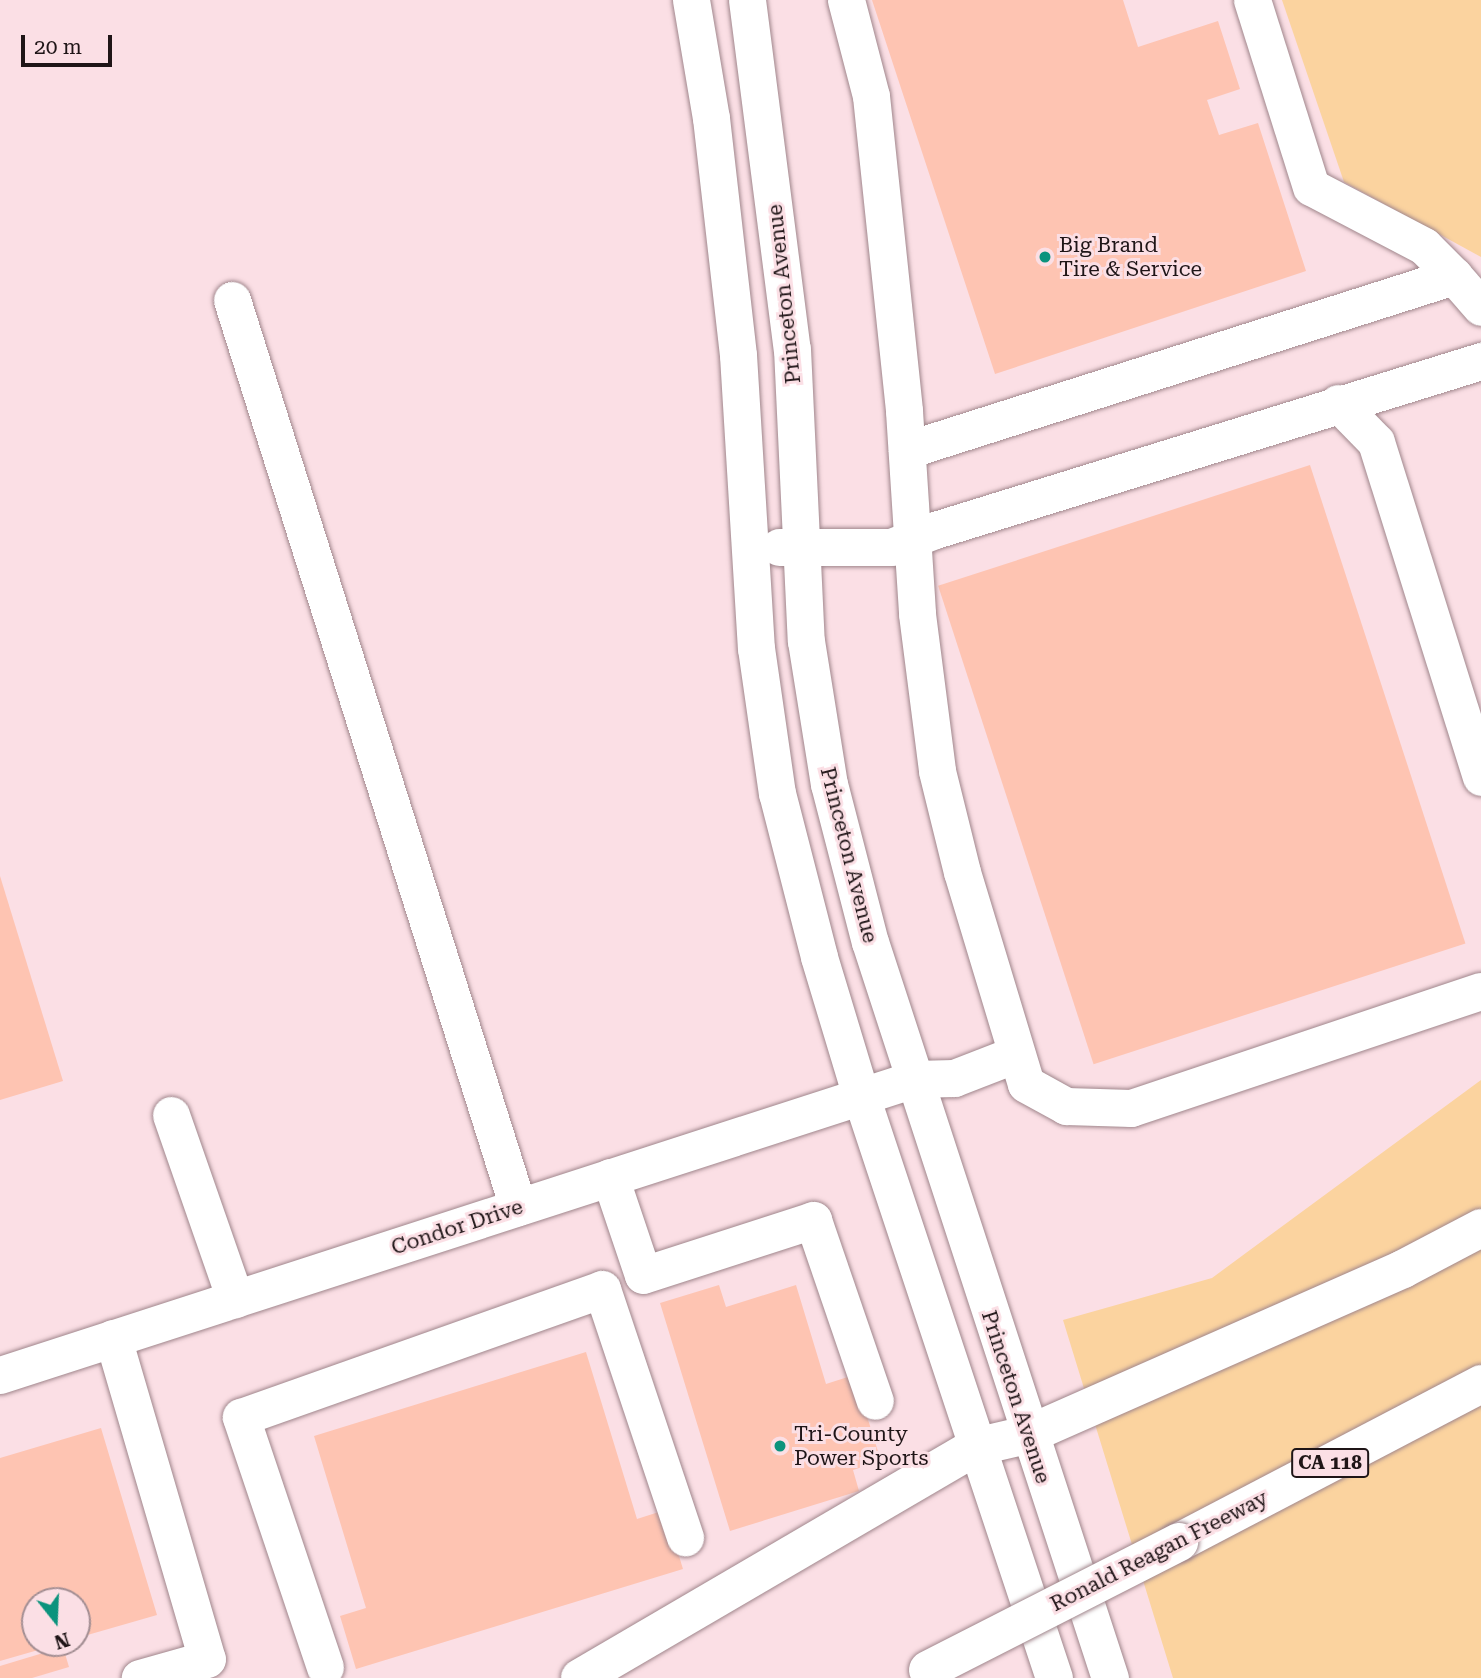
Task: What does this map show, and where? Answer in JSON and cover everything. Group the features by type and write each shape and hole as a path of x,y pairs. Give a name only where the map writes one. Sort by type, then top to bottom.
{"highway":[{"path":"580,1678 975,1447 1027,1435 1403,1269 1481,1228"},
{"name":"Ronald Reagan Freeway","path":"920,1674 1481,1384"}],"street":[{"path":"691,0 711,118 738,355 756,648 777,793 819,957 861,1097 975,1447 1054,1678"},
{"name":"Princeton Avenue","path":"747,0 792,349 806,641 829,784 870,942 1027,1435 1110,1678"},
{"path":"846,0 871,96 907,450 917,614 937,771 1026,1084 1066,1107 1131,1108 1481,991"},
{"path":"1252,0 1311,187 1424,246 1481,307"},
{"path":"907,450 1454,276"},
{"path":"232,300 518,1207"},
{"path":"750,549 801,546 891,547 1338,403 1481,361"},
{"path":"1338,403 1376,442 1481,778"},
{"name":"Condor Drive","path":"0,1375 914,1079 954,1078 1016,1054"},
{"path":"172,1115 235,1299"},
{"path":"610,1177 643,1275"},
{"path":"325,1667 241,1417 602,1289 813,1220 875,1401"},
{"path":"602,1289 685,1537"},
{"path":"113,1338 207,1659 140,1678"}],"shaded area":[{"path":"1282,0 1481,0 1481,257 1344,182"},
{"path":"1481,1080 1481,1678 1173,1678 1063,1320 1212,1278"}],"building":[{"path":"872,0 1123,0 1138,47 1218,21 1240,89 1207,100 1219,135 1258,123 1306,271 995,374"},
{"path":"1310,465 1465,943 1094,1064 938,586"},
{"path":"0,876 63,1081 0,1100"},
{"path":"719,1285 726,1307 796,1285 826,1384 854,1375 881,1461 853,1470 859,1491 730,1531 660,1303"},
{"path":"586,1352 637,1519 665,1510 683,1569 356,1669 340,1616 366,1608 314,1436"},
{"path":"101,1428 157,1615 91,1634 91,1587 21,1587 21,1655 0,1661 0,1458"},
{"path":"30,1657 66,1657 69,1667 32,1678 0,1678 0,1666"}],"place":[{"name":"Big Brand Tire & Service","path":"1045,257"},
{"name":"Tri-County Power Sports","path":"780,1446"}]}
